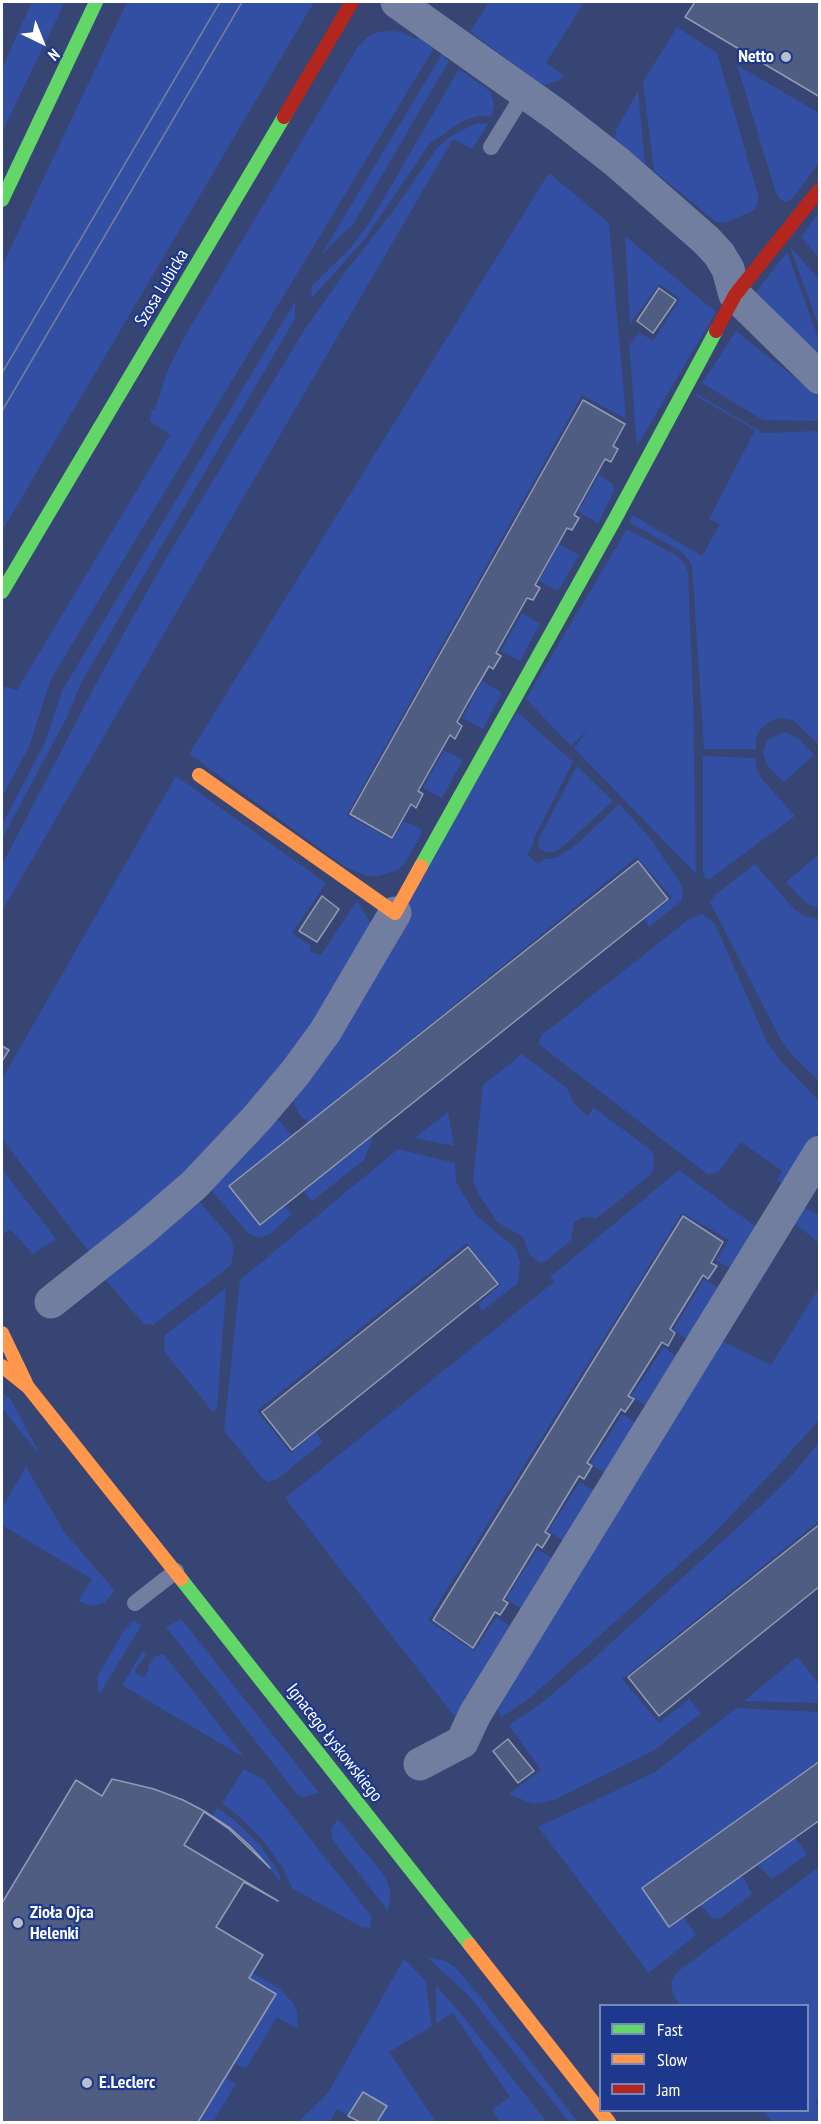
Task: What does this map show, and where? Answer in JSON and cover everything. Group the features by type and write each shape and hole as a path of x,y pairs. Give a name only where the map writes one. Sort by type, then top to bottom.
{"street":[{"path":"2,200 96,2"},
{"name":"Szosa Lubicka","path":"2,592 352,2"},
{"path":"397,2 525,92 617,162 706,240 728,268 735,295 819,378"},
{"path":"51,1302 194,1185 257,1118 295,1073 325,1032 395,913 615,519 735,295 819,189"},
{"path":"199,775 395,913"},
{"path":"420,1764 462,1742 475,1714 819,1152"},
{"name":"Ignacego Łyskowskiego","path":"2,1333 28,1387"},
{"name":"Ignacego Łyskowskiego","path":"2,1366 28,1387 176,1571 599,2109"}],"lane":[{"path":"491,147 525,92"},
{"path":"135,1603 176,1571"}],"shaded area":[{"path":"32,2 65,2 2,132 2,68"},
{"path":"127,2 314,2 2,531 2,266"},
{"path":"489,2 584,2 546,63 564,75 558,81 544,85 470,32"},
{"path":"677,27 717,53 759,198 755,210 724,223 716,222 654,171 643,82"},
{"path":"394,31 416,39 418,37 434,48 51,679 29,747 2,797 2,686 17,690 170,435 150,421 167,372 182,341 357,48 368,37 378,32"},
{"path":"442,54 449,61 354,223 321,255"},
{"path":"737,65 819,113 819,163 791,200 785,202 779,198 775,190"},
{"path":"459,69 491,92 494,106 491,116 477,116 463,121 430,143 364,240 311,299 312,286 351,247 370,222"},
{"path":"638,91 645,165 615,139 616,130"},
{"path":"489,123 472,149 453,139 2,911 2,865 99,678 163,563 305,329 437,148 451,136 475,124"},
{"path":"549,173 609,223 626,419 582,395 347,815 392,840 404,821 421,829 422,833 405,863 397,870 379,876 367,876 347,868 189,754"},
{"path":"819,212 819,258 801,237"},
{"path":"625,236 716,312 637,446 629,345 639,332 653,341 680,299 659,284 630,324"},
{"path":"790,247 819,279 819,327"},
{"path":"787,252 819,340 819,353 761,302 757,294"},
{"path":"295,301 295,319 82,681 66,719 2,839 2,825 45,742 62,691"},
{"path":"736,331 819,397 819,421 763,420 702,383"},
{"path":"697,394 763,433 819,431 819,745 793,720 781,718 770,721 761,728 756,738 756,749 704,749 692,565 682,552 629,522 632,515 702,556 720,524 709,519 755,430 696,396"},
{"path":"599,475 613,484 614,491 598,523 578,512"},
{"path":"627,529 677,556 685,564 688,572 696,874 574,748 588,730 571,746 526,699"},
{"path":"559,544 579,555 558,591 539,581"},
{"path":"522,613 540,624 520,661 501,651"},
{"path":"482,681 502,693 483,729 462,718"},
{"path":"517,712 573,762 527,854 538,864 544,859 556,858 576,845 619,804 650,838 681,884 683,894 681,901 649,927 644,918 672,898 637,857 308,1123 298,1113 292,1094"},
{"path":"785,732 798,738 814,755 784,782 767,765 763,754 767,741"},
{"path":"444,750 463,760 442,798 423,788"},
{"path":"703,756 755,758 757,770 762,779 795,816 710,879 706,878 703,873"},
{"path":"577,766 613,801 567,843 555,852 546,852 540,848 539,838"},
{"path":"176,776 326,883 292,933 311,946 310,952 321,955 357,901 374,933 288,1070 96,1261 2,1139 2,1079"},
{"path":"819,854 819,908 809,905 786,882"},
{"path":"755,864 795,910 804,916 819,919 819,1081 782,1042 710,902 714,896"},
{"path":"702,914 715,924 767,1042 780,1060 819,1101 819,1129 786,1186 777,1180 782,1171 741,1142 719,1171 707,1174 540,1045 542,1035 689,919"},
{"path":"522,1054 567,1088 573,1102 588,1117 593,1107 651,1150 654,1156 653,1170 649,1176 597,1218 582,1217 574,1223 571,1240 541,1263 528,1252 523,1237 497,1222 478,1193 473,1180 483,1085"},
{"path":"448,1112 454,1146 414,1138"},
{"path":"272,1113 292,1135 229,1186 260,1225 285,1206 292,1214 269,1235 258,1238 248,1233 210,1189"},
{"path":"374,1134 364,1160 312,1201 303,1191"},
{"path":"398,1149 455,1163 456,1182 476,1215 516,1249 520,1262 518,1283 482,1311 478,1304 500,1285 467,1243 257,1411 291,1453 316,1432 323,1442 276,1480 268,1482 263,1479 224,1431 240,1280"},
{"path":"2,1169 56,1239 33,1254 10,1229 2,1235"},
{"path":"679,1170 759,1229 731,1269 716,1260 729,1240 682,1213 428,1620 474,1651 496,1617 512,1627 455,1717 285,1498 554,1282 550,1277"},
{"path":"193,1194 231,1238 234,1251 231,1265 153,1325 144,1324 102,1276"},
{"path":"799,1205 819,1215 819,1243 794,1223"},
{"path":"704,1279 722,1290 690,1341 673,1330"},
{"path":"226,1288 217,1409 213,1412 164,1351 165,1335"},
{"path":"819,1288 819,1420 711,1536 532,1696 501,1718 495,1701 722,1341 771,1365"},
{"path":"664,1347 679,1359 649,1408 631,1396"},
{"path":"2,1394 12,1401 40,1455 2,1408"},
{"path":"622,1414 638,1424 607,1474 590,1464"},
{"path":"819,1442 819,1521 622,1679 659,1723 689,1699 701,1713 653,1751 554,1800 533,1804 509,1794 541,1770 509,1725 543,1702 590,1662 762,1505 794,1473"},
{"path":"26,1467 65,1533 115,1591 104,1603 93,1606 78,1601 92,1579 2,1525 2,1508"},
{"path":"580,1482 596,1492 565,1542 548,1531"},
{"path":"537,1549 554,1559 523,1610 506,1599"},
{"path":"182,1619 319,1793 303,1797 297,1794 166,1627"},
{"path":"134,1620 141,1626 99,1695 97,1677 123,1632"},
{"path":"142,1652 147,1653 148,1655 146,1654 139,1663 135,1672 142,1677 145,1676 152,1657 164,1654 245,1758 122,1685"},
{"path":"797,1657 819,1684 819,1703 744,1701"},
{"path":"736,1708 819,1712 819,1761 642,1888 669,1927 684,1917 696,1935 649,1973 538,1827 655,1772"},
{"path":"244,1769 264,1780 372,1917 370,1928 361,1927 292,1888 284,1870 265,1843 240,1817 222,1803"},
{"path":"217,1808 233,1819 261,1846 277,1870 282,1883 250,1846 230,1828 212,1817"},
{"path":"338,1819 385,1876 390,1890 388,1911 332,1839 331,1828"},
{"path":"795,1837 807,1855 772,1879 757,1865"},
{"path":"819,1867 820,2095 815,2103 819,2107 819,2122 773,2122 764,2112 809,2112 809,2004 679,2004 673,1995 671,1982 677,1972"},
{"path":"742,1875 752,1894 721,1918 714,1919 700,1905"},
{"path":"427,1957 445,1961 455,1967 578,2122 569,2122 469,1996"},
{"path":"404,1959 425,1980 432,2026 389,2052 436,2122 377,2122 387,2106 348,2116 337,2109 330,2122 298,2122 328,2093"},
{"path":"252,1973 279,1988 293,2003 297,2011 298,2029 277,2017 246,2069 235,2064 227,2078 236,2084 213,2122 198,2122 276,1995 249,1978"},
{"path":"436,1986 547,2122 501,2122 492,2110 510,2097 453,2013 436,2023"}],"building":[{"name":"Netto","path":"695,2 820,2 820,97 685,17"},
{"path":"659,288 676,300 653,333 637,321"},
{"path":"583,400 625,424 613,446 618,449 611,462 605,459 574,515 579,518 572,530 567,528 535,585 540,588 533,600 527,598 496,653 501,656 493,669 489,666 457,722 462,726 455,739 450,735 418,791 423,794 416,808 411,804 392,838 350,814"},
{"path":"638,861 668,899 260,1225 229,1186"},
{"path":"322,896 339,909 317,942 299,931"},
{"path":"2,1046 9,1050 2,1061"},
{"path":"683,1216 723,1242 711,1263 717,1266 708,1279 703,1275 670,1329 675,1333 668,1346 662,1342 628,1396 634,1399 625,1412 621,1409 587,1463 592,1466 584,1479 579,1476 545,1532 550,1535 542,1548 537,1544 503,1600 508,1603 500,1615 495,1612 473,1648 433,1620"},
{"path":"468,1247 498,1284 292,1450 262,1412"},
{"path":"820,1524 820,1586 659,1716 628,1677"},
{"path":"508,1739 534,1771 518,1783 493,1751"},
{"path":"820,1761 820,1820 669,1927 642,1888"},
{"path":"112,1779 154,1789 204,1811 230,1828 270,1868 229,1829 204,1812 184,1845 278,1901 244,1882 216,1927 263,1955 249,1978 276,1994 198,2122 2,2122 2,1903 76,1780 102,1796"},
{"path":"363,2092 387,2106 377,2122 360,2122 348,2116"}],"tram line":[{"path":"2,373 220,2"},
{"path":"2,411 242,2"}],"traffic: fast":[{"path":"2,200 96,2"},
{"path":"2,592 284,117"},
{"path":"421,866 615,519 716,331"},
{"path":"181,1579 470,1945"}],"traffic: slow":[{"path":"199,775 395,913 421,866"},
{"path":"2,1333 26,1383"},
{"path":"2,1366 28,1387 181,1579"},
{"path":"470,1945 599,2109"},
{"path":"601,2112 609,2122"}],"traffic: jam":[{"path":"284,117 352,2"},
{"path":"716,331 735,295 820,189"}],"place":[{"name":"Netto","path":"786,57"},
{"name":"Zioła Ojca Helenki","path":"18,1923"},
{"name":"E.Leclerc","path":"87,2083"}]}
